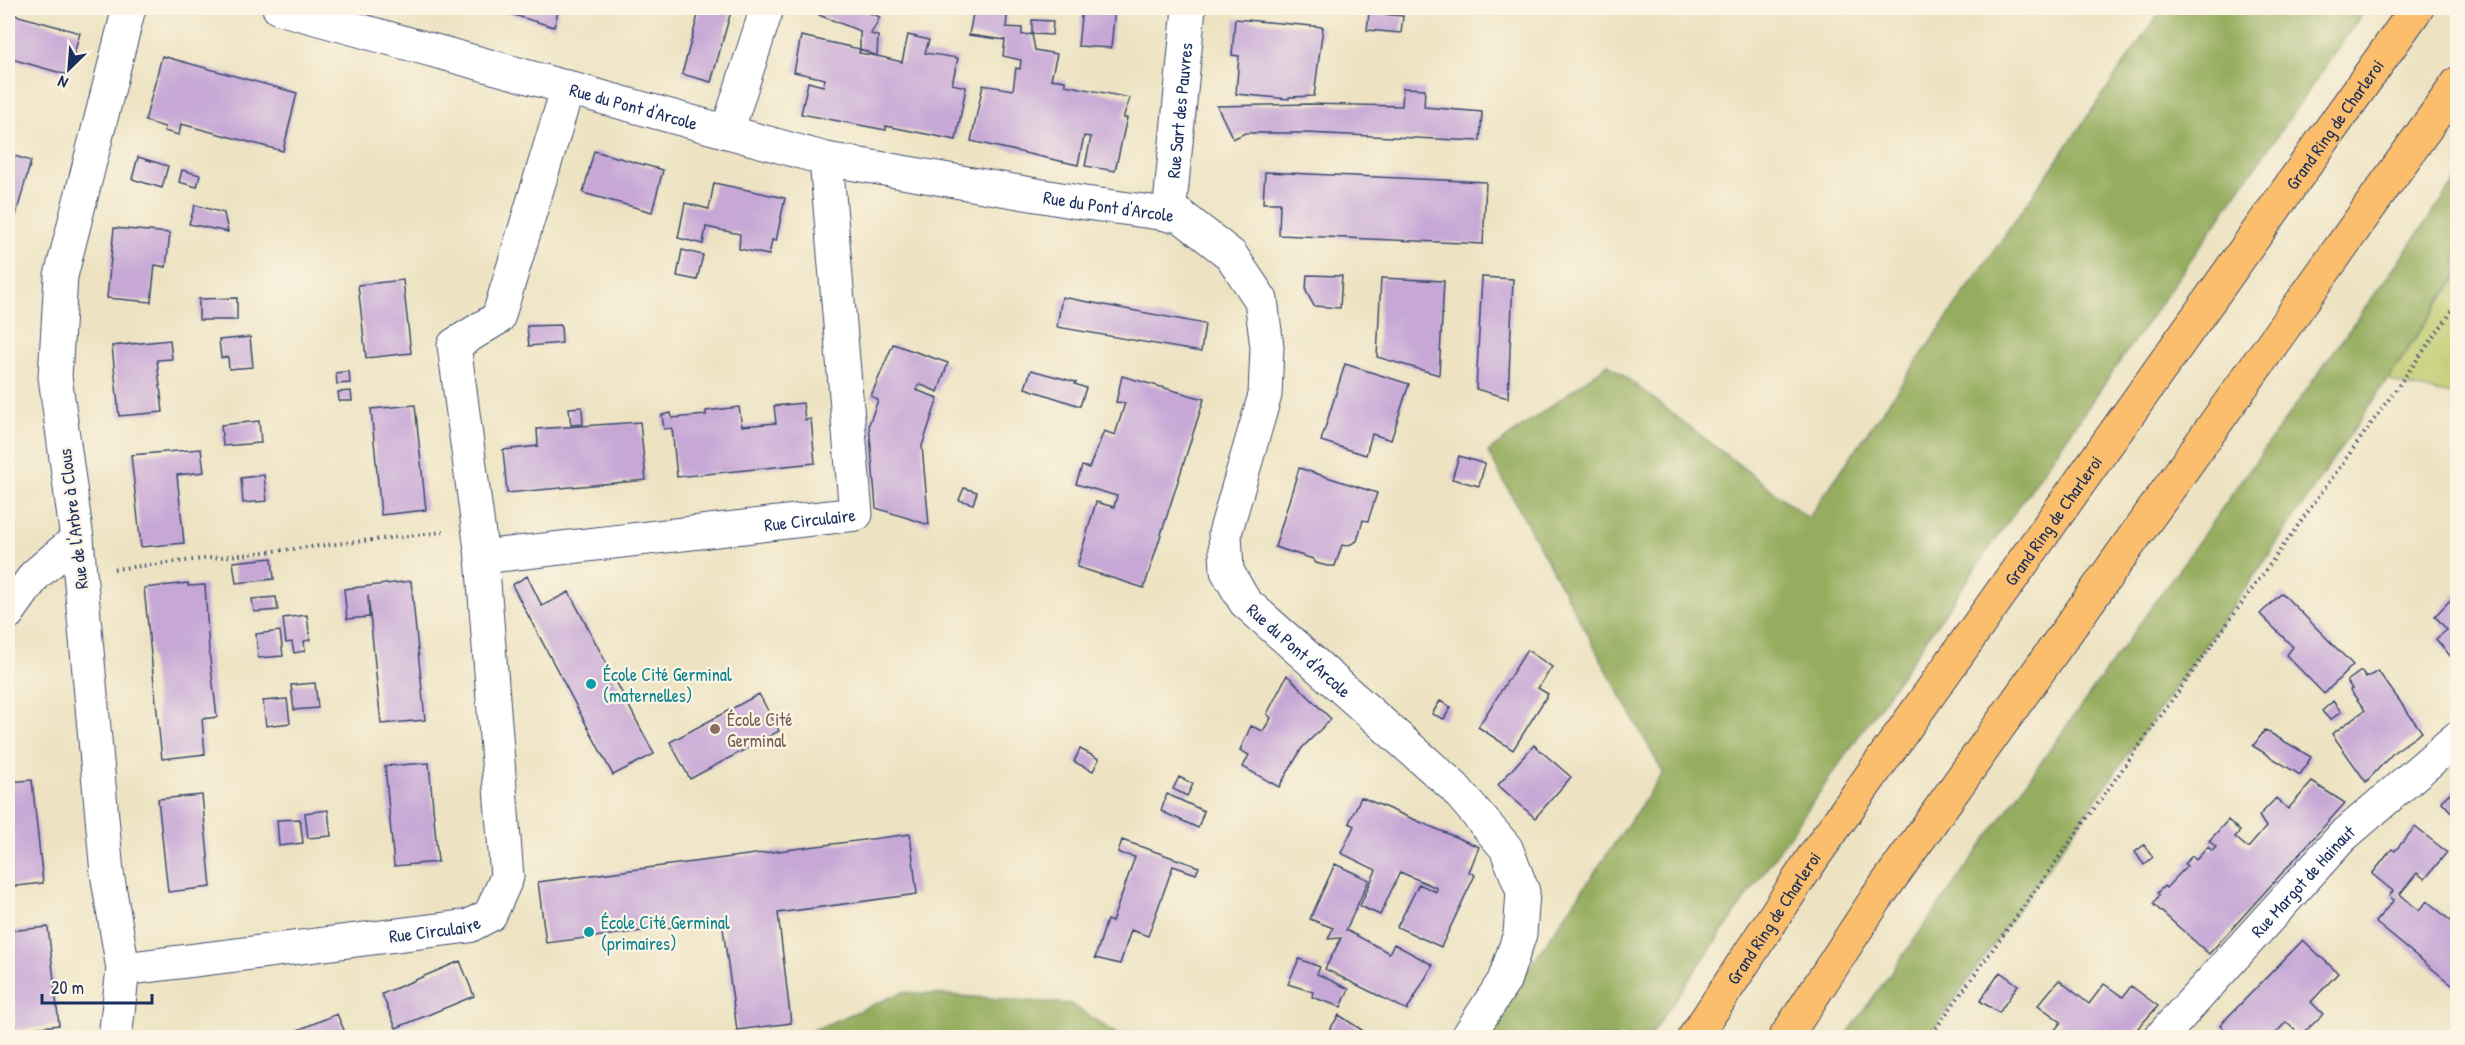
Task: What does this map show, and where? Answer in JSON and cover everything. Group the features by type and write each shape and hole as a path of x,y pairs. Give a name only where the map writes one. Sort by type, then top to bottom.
{"highway":[{"name":"Grand Ring de Charleroi","path":"1694,1038 1814,856 2417,8"},
{"path":"1785,1038 1876,899 2457,82"}],"street":[{"name":"Rue de l'Arbre à Clous","path":"115,1038 123,969 107,873 77,539 55,377 61,276 129,8"},
{"name":"Rue du Pont d'Arcole","path":"279,8 344,16 568,87 826,159 1078,202 1181,216 1231,255 1261,300 1266,347 1265,395 1224,533 1227,571 1245,602 1454,787 1506,848 1523,892 1520,934 1504,981 1467,1038"},
{"path":"727,132 767,8"},
{"name":"Rue Sart des Pauvres","path":"1169,215 1189,8"},
{"name":"Rue Circulaire","path":"123,969 469,926 490,915 507,877 480,542 454,345 498,318 568,87"},
{"name":"Rue Circulaire","path":"480,542 856,514 826,159"},
{"path":"8,613 35,575 77,539"},
{"name":"Rue Margot de Hainaut","path":"2160,1038 2343,837 2457,737"}],"path":[{"path":"1929,1038 2457,303"},
{"path":"80,573 480,542"}],"green space":[{"path":"2163,8 2366,8 1649,1037 1481,1038 1663,773 1488,452 1608,364 1808,518"},
{"path":"2457,179 2457,276 2266,559 1928,1037 1845,1037"},
{"path":"2457,277 2457,396 2399,384 2388,379"},
{"path":"903,992 1071,1004 1121,1037 797,1037"}],"building":[{"path":"490,8 559,8 554,27"},
{"path":"700,8 732,8 711,82 682,74"},
{"path":"823,8 854,8 880,17 871,34 878,36 877,56 860,49 860,31 819,15"},
{"path":"974,8 1008,8 1006,27 1022,28 1022,35 1032,34 1035,50 1057,54 1051,79 1065,81 1065,85 1130,98 1123,118 1127,118 1115,171 1085,166 1091,137 1084,136 1078,165 971,141 983,85 1013,90 1016,68 1020,69 1021,60 1003,56 1005,40 969,35"},
{"path":"1082,8 1115,8 1111,48 1078,46"},
{"path":"8,13 80,33 68,75 8,58"},
{"path":"1369,13 1403,16 1401,33 1367,30"},
{"path":"1235,19 1323,27 1314,96 1289,97 1289,99 1236,94 1239,56 1232,55"},
{"path":"1032,20 1053,21 1052,35 1032,34"},
{"path":"908,35 929,40 925,53 958,58 952,84 966,87 956,140 886,126 886,130 801,114 808,82 823,86 825,79 794,72 801,36 860,49 859,53 902,62"},
{"path":"162,56 297,93 283,151 181,124 179,135 164,131 165,127 145,121"},
{"path":"1403,88 1425,89 1424,107 1482,112 1480,141 1306,133 1245,133 1233,139 1217,106 1308,104 1402,106"},
{"path":"594,151 663,170 652,212 583,193"},
{"path":"8,154 31,161 12,229 8,228"},
{"path":"138,157 168,166 162,188 132,179"},
{"path":"182,170 200,175 197,187 179,182"},
{"path":"1265,172 1486,182 1483,244 1279,235 1280,203 1263,203"},
{"path":"714,183 785,198 776,241 772,240 769,255 739,249 740,234 706,227 703,244 678,238 685,203 709,209"},
{"path":"195,205 224,213 228,232 189,224"},
{"path":"114,228 170,233 166,267 155,265 151,302 107,298"},
{"path":"682,250 703,255 697,280 677,276"},
{"path":"1307,275 1342,276 1340,308 1314,306 1306,291"},
{"path":"1482,277 1513,279 1508,398 1476,389"},
{"path":"1381,278 1444,281 1439,375 1377,357"},
{"path":"403,280 411,353 366,358 358,285"},
{"path":"1062,297 1205,324 1201,352 1057,327"},
{"path":"237,298 237,320 199,320 199,299"},
{"path":"561,325 562,343 529,346 527,326"},
{"path":"250,337 253,367 229,369 228,357 221,358 219,340"},
{"path":"170,340 172,359 157,360 163,412 119,416 112,346"},
{"path":"893,344 948,363 938,392 919,384 916,390 938,398 922,446 929,525 876,508 869,424 878,400 871,396"},
{"path":"1345,364 1409,384 1391,440 1372,434 1366,455 1321,441"},
{"path":"1031,370 1076,382 1075,384 1086,388 1080,406 1025,388"},
{"path":"349,371 350,383 337,384 336,373"},
{"path":"1122,376 1204,399 1144,588 1077,567 1096,502 1114,507 1117,496 1076,484 1082,466 1089,468 1104,431 1115,435 1125,403 1116,402"},
{"path":"351,391 352,401 339,401 338,392"},
{"path":"803,403 805,420 811,419 815,463 677,477 672,428 664,429 662,415 671,413 672,418 706,415 706,411 739,407 742,426 776,423 774,406"},
{"path":"415,405 426,510 381,515 371,409"},
{"path":"582,407 583,424 571,425 569,408"},
{"path":"259,421 261,443 223,446 221,425"},
{"path":"640,422 646,480 507,493 503,450 538,446 537,429"},
{"path":"201,449 204,472 177,475 184,543 141,547 131,455"},
{"path":"1459,456 1485,464 1479,486 1452,479"},
{"path":"1299,468 1377,493 1368,521 1363,520 1357,541 1347,546 1342,545 1335,566 1316,563 1313,559 1275,547"},
{"path":"264,475 267,501 243,503 241,478"},
{"path":"964,488 977,492 973,504 959,500"},
{"path":"272,558 274,579 236,583 233,562"},
{"name":"École Cité Germinal (maternelles)","path":"527,576 542,606 569,592 654,754 613,775 512,585"},
{"path":"411,581 425,720 381,724 368,595 369,617 347,619 344,589"},
{"path":"188,583 188,586 205,585 209,651 217,717 202,719 205,754 162,759 144,588"},
{"path":"2282,593 2353,665 2324,694 2286,655 2293,647 2260,614"},
{"path":"2457,593 2457,664 2436,639 2447,630 2435,616"},
{"path":"276,597 278,610 254,612 252,599"},
{"path":"307,615 310,640 304,641 305,651 294,653 292,642 286,643 283,618"},
{"path":"280,631 283,656 258,658 256,634"},
{"path":"1527,650 1552,667 1538,688 1548,694 1513,750 1478,727"},
{"path":"2361,671 2366,678 2378,671 2422,732 2394,752 2366,782 2332,734 2365,710 2350,690 2352,689 2347,681"},
{"path":"1287,675 1331,719 1302,748 1279,787 1243,767 1249,755 1240,750 1251,726 1263,731 1271,718 1267,714"},
{"path":"315,683 318,708 294,710 291,685"},
{"path":"759,694 779,731 690,779 670,742"},
{"path":"287,699 290,723 266,726 263,701"},
{"path":"1440,701 1451,707 1444,719 1432,714"},
{"path":"2333,701 2341,712 2330,720 2322,711"},
{"path":"2265,730 2311,757 2300,775 2253,746"},
{"path":"1534,745 1571,777 1535,818 1498,785"},
{"path":"1080,749 1099,759 1093,771 1074,762"},
{"path":"429,763 438,862 394,866 385,766"},
{"path":"1179,777 1193,784 1187,796 1173,789"},
{"path":"32,780 43,883 8,887 8,782"},
{"path":"2312,782 2345,803 2209,954 2153,904 2159,895 2157,893 2164,886 2166,888 2187,866 2184,864 2192,856 2196,860 2208,847 2212,851 2216,847 2209,841 2228,820 2240,831 2235,837 2248,848 2266,827 2259,816 2276,798 2288,809"},
{"path":"2457,787 2457,818 2441,801"},
{"path":"1167,794 1204,811 1198,828 1161,811"},
{"path":"202,795 211,887 168,892 158,799"},
{"path":"1361,797 1479,847 1469,872 1475,875 1441,947 1397,927 1419,884 1436,892 1437,888 1400,872 1380,915 1360,906 1376,870 1341,853 1354,826 1349,823"},
{"path":"328,810 331,836 308,838 305,813"},
{"path":"300,819 303,843 279,846 277,820"},
{"path":"2415,827 2447,852 2425,879 2417,873 2400,894 2419,911 2427,901 2457,926 2457,989 2375,922 2394,900 2389,896 2393,891 2372,874 2392,849 2395,851"},
{"name":"École Cité Germinal (primaires)","path":"910,834 917,894 778,913 791,1023 737,1030 722,921 546,943 538,882"},
{"path":"1122,840 1199,867 1196,874 1173,866 1148,936 1131,930 1120,964 1095,958 1107,920 1112,922 1135,857 1118,853"},
{"path":"2144,845 2153,857 2144,865 2135,852"},
{"path":"1335,864 1369,880 1346,930 1389,953 1394,944 1433,965 1407,1010 1325,969 1341,938 1328,939 1333,928 1310,919"},
{"path":"48,927 59,1025 15,1030 8,958 8,931"},
{"path":"2303,940 2338,973 2311,1002 2323,1014 2301,1036 2286,1022 2274,1035 2277,1038 2233,1038 2220,1025"},
{"path":"1299,959 1320,967 1317,974 1349,989 1341,1007 1312,997 1313,992 1288,984"},
{"path":"460,961 474,996 396,1028 382,994"},
{"path":"2000,972 2018,985 1999,1013 1980,1001"},
{"path":"2059,980 2089,1004 2104,984 2123,997 2131,986 2158,1006 2129,1038 2049,1038 2061,1022 2038,1005"},
{"path":"337,1014 347,1037 281,1037"},
{"path":"1339,1015 1374,1038 1324,1038"}],"place":[{"name":"École Cité Germinal (maternelles)","path":"591,684"},
{"name":"École Cité Germinal","path":"715,729"},
{"name":"École Cité Germinal (primaires)","path":"589,932"}]}
